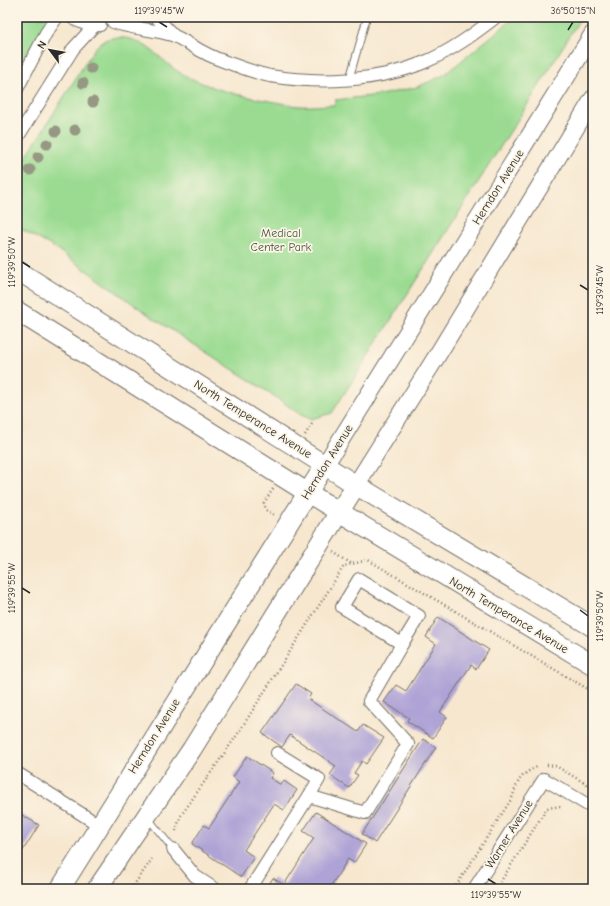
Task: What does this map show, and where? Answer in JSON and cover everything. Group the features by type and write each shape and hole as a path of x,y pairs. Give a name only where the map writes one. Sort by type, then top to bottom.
{"main road":[{"name":"Herndon Avenue","path":"60,889 593,34"},
{"path":"97,889 196,743 435,359 593,99"},
{"name":"North Temperance Avenue","path":"17,270 356,485 593,627"},
{"name":"North Temperance Avenue","path":"17,311 308,493 593,665"}],"street":[{"path":"17,89 46,33 57,17"},
{"path":"71,17 78,22 88,25 106,24 117,19 140,29 173,35"},
{"path":"156,17 173,35 226,62 268,75 296,79 349,80 397,72 424,62 448,51 477,32 496,17"},
{"path":"17,138 73,49 95,25"},
{"path":"309,796 365,813 408,744 369,701 420,616 359,579 342,607 402,644"},
{"path":"250,889 320,779 277,753"},
{"path":"17,773 99,825"},
{"name":"Warner Avenue","path":"474,889 544,779 593,808"},
{"path":"173,849 195,876 215,889"}],"lane":[{"path":"349,80 367,17"},
{"path":"146,816 173,849"}],"path":[{"path":"176,831 180,817 237,735 344,566 368,560 593,692"},
{"path":"496,889 547,808 562,806 568,809"},
{"path":"131,889 152,858"}],"green space":[{"path":"17,17 48,17 46,26 17,67"},
{"name":"Medical Center Park","path":"515,17 581,17 332,413 311,419 301,415 153,318 55,248 17,227 17,171 93,51 107,39 120,37 134,40 149,48 169,65 184,75 226,91 295,106 335,105 335,100 380,95 417,87 444,75"}],"building":[{"path":"438,617 489,650 476,669 471,665 440,712 447,717 433,738 407,721 409,718 384,702 396,685 406,691 436,644 426,637"},
{"path":"296,684 311,694 308,699 358,732 363,725 384,738 366,764 362,761 354,773 358,775 349,788 330,775 336,766 290,735 282,747 262,733"},
{"path":"423,739 436,747 375,843 362,834"},
{"path":"247,756 273,773 270,778 281,785 284,781 297,790 284,810 274,804 244,850 254,857 241,877 192,844 204,825 209,828 239,782 233,777"},
{"path":"17,812 39,825 17,860"},
{"path":"316,812 366,844 354,863 348,859 329,889 266,889 273,878 284,885 314,838 303,831"}]}
